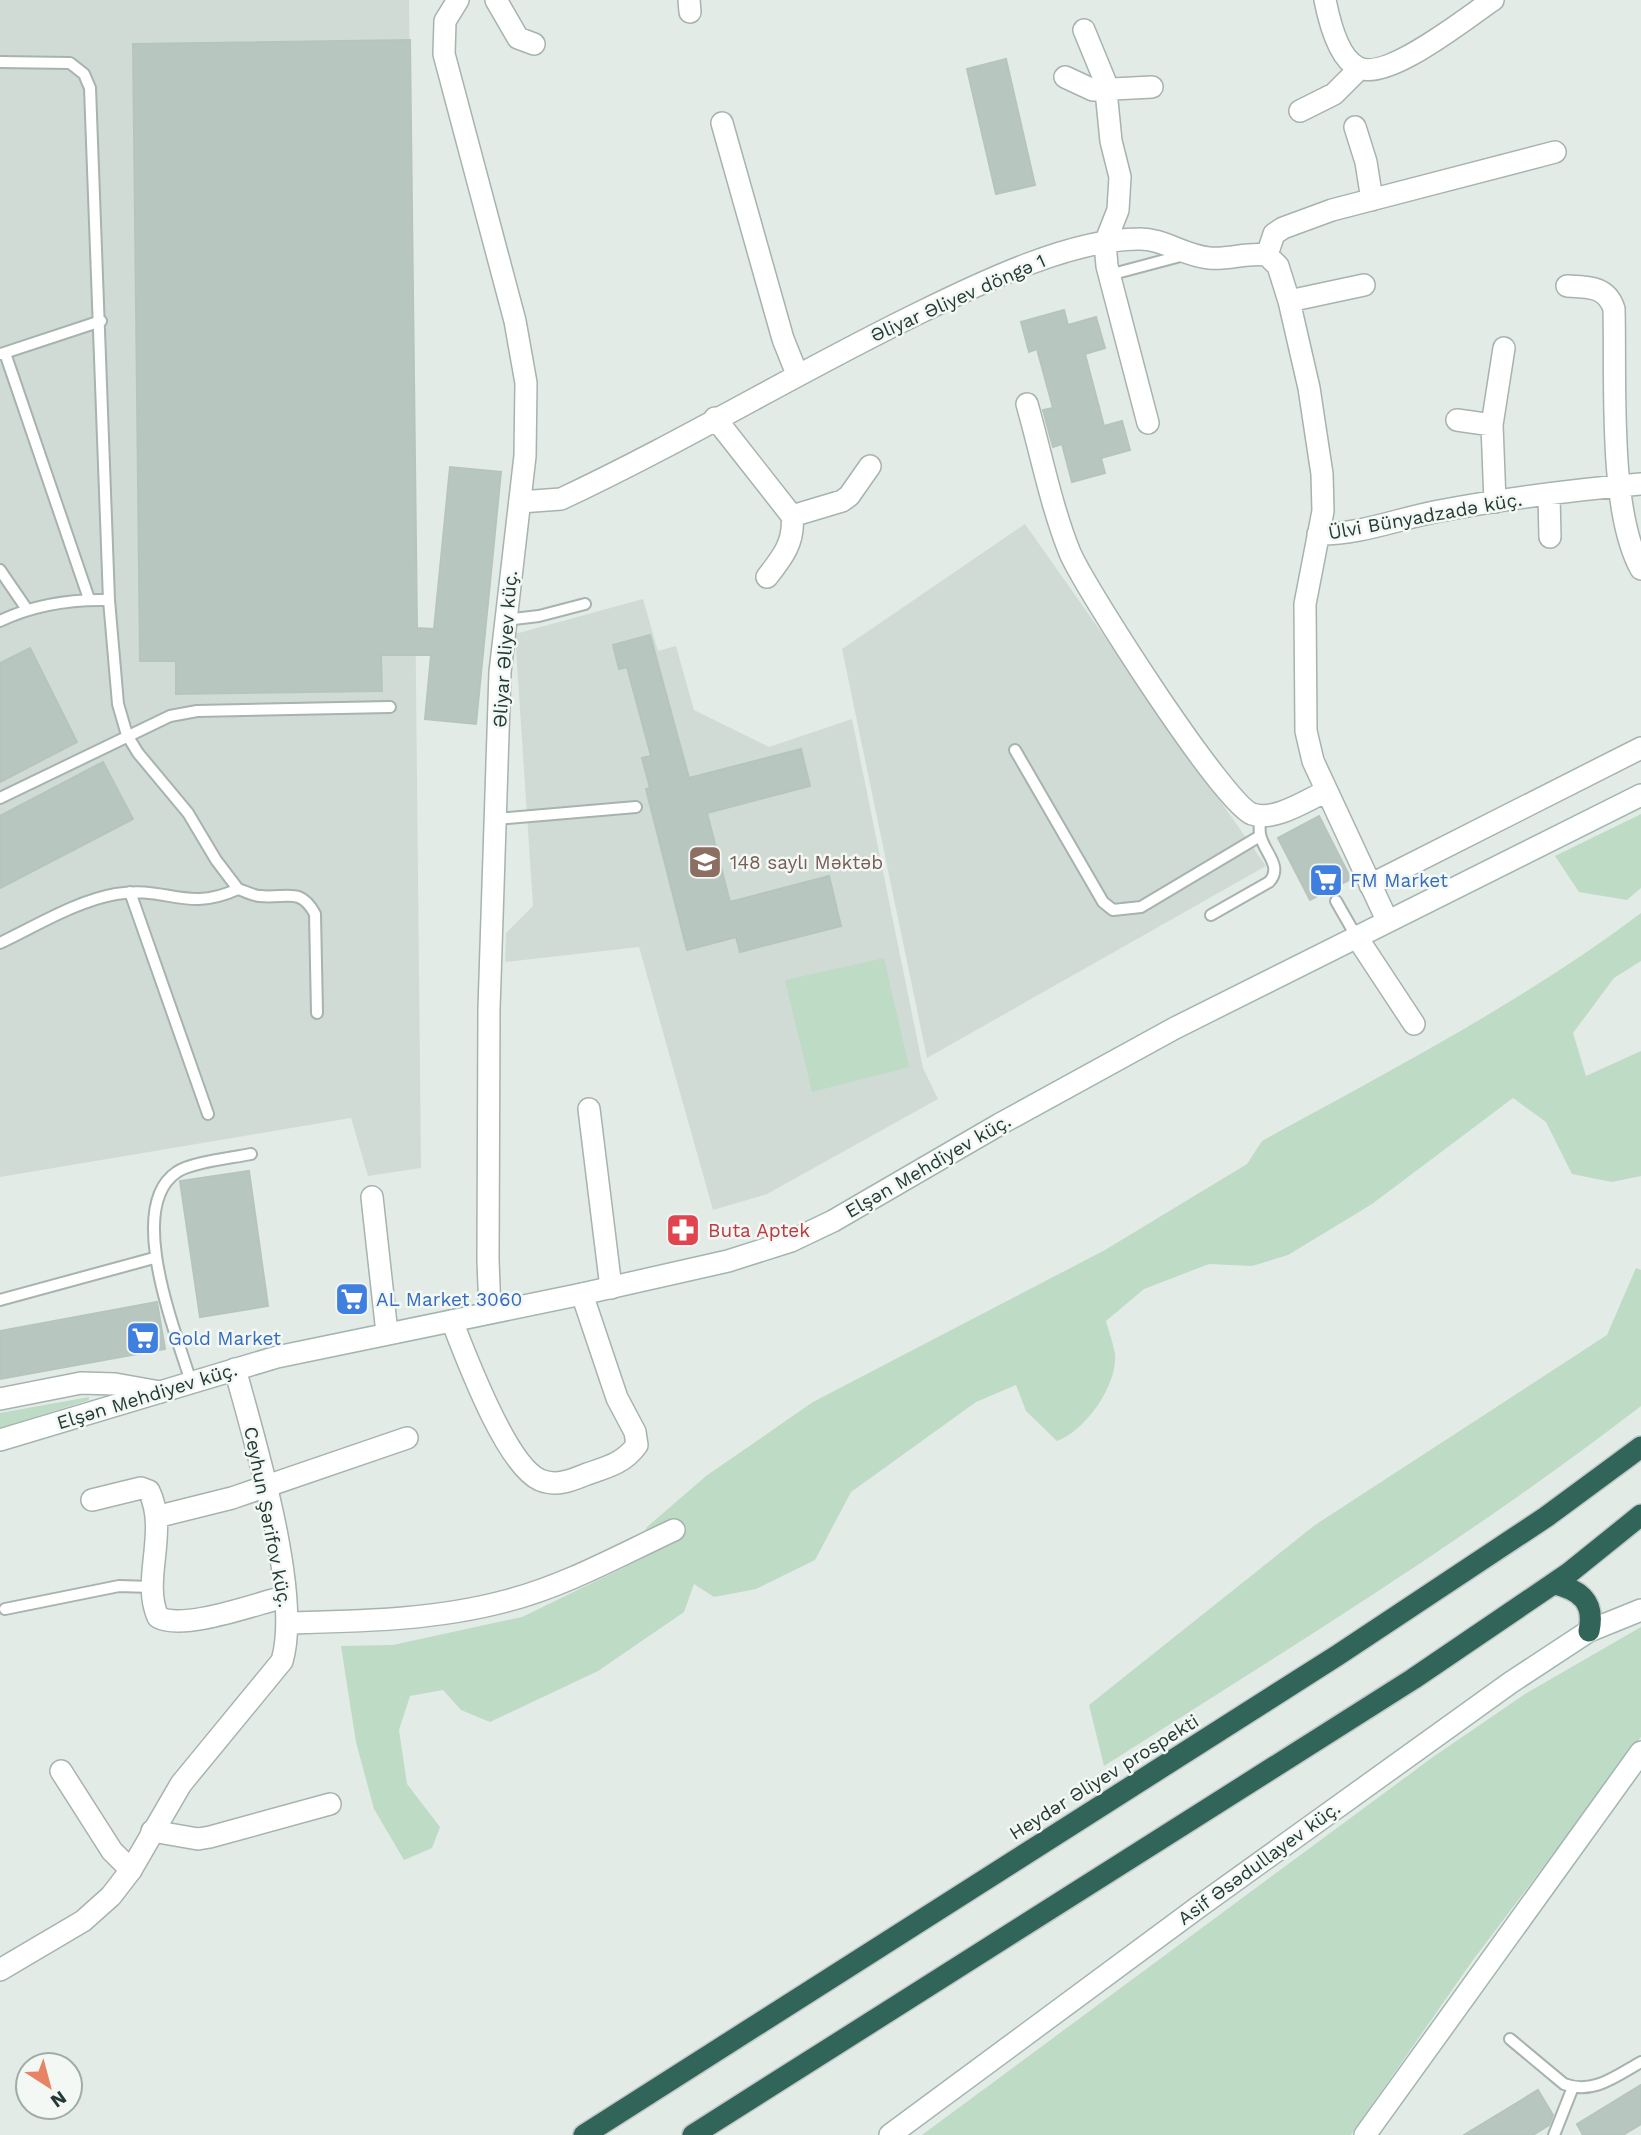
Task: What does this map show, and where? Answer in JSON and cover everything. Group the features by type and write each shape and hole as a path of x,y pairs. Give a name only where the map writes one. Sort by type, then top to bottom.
{"highway":[{"name":"Heydər Əliyev prospekti","path":"584,2135 1338,1655 1546,1517 1641,1447"},
{"path":"1562,1578 1641,1515"},
{"path":"692,2135 1290,1758 1641,1527"},
{"path":"1562,1578 1582,1594 1590,1606 1592,1616 1589,1631"}],"street":[{"name":"Əliyar Əliyev küç.","path":"458,0 445,21 444,54 515,321 525,372 527,419 505,620 496,819 489,1023 488,1260 491,1312"},
{"path":"496,0 518,38 534,44"},
{"path":"1325,0 1343,52 1359,69 1378,70 1393,65 1493,0"},
{"path":"1084,30 1106,89 1111,141 1121,194 1105,243 1110,275 1149,423"},
{"path":"1300,111 1334,94 1359,69"},
{"path":"1065,77 1081,86 1106,89 1152,87"},
{"path":"722,123 783,339 797,374"},
{"path":"1355,127 1366,162 1372,200"},
{"path":"1318,534 1323,510 1322,474 1309,388 1289,301 1278,266 1267,255 1274,234 1283,228 1372,200 1555,152"},
{"name":"Əliyar Əliyev döngə 1","path":"520,502 561,499 797,374 1009,271 1105,243 1150,240 1220,259 1267,255"},
{"path":"1289,301 1364,285"},
{"path":"1567,286 1595,288 1605,293 1614,309 1619,486 1628,539 1641,569"},
{"path":"1495,502 1492,425 1504,348"},
{"path":"1027,404 1063,532 1082,576 1220,786 1260,826 1274,814 1327,791"},
{"path":"715,418 792,516 794,531 789,547 767,577"},
{"path":"1457,419 1492,425"},
{"path":"792,516 842,501 849,496 870,466"},
{"name":"Ülvi Bünyadzadə küç.","path":"1387,920 1313,761 1304,706 1304,604 1318,534 1349,533 1411,517 1495,502 1641,484"},
{"path":"1549,496 1550,537"},
{"path":"1370,885 1641,748"},
{"name":"Elşən Mehdiyev küç.","path":"0,1440 235,1369 387,1334 611,1288 756,1253 823,1226 1097,1070 1387,920 1641,795"},
{"path":"1356,936 1414,1024"},
{"path":"589,1109 611,1288"},
{"path":"372,1197 387,1334"},
{"path":"452,1321 478,1386 522,1466 539,1480 559,1484 617,1464 627,1458 637,1445 635,1432 617,1398 582,1294"},
{"name":"Ceyhun Şərifov küç.","path":"0,1970 99,1909 131,1870 181,1784 282,1661 288,1641 284,1597 265,1486 235,1369"},
{"path":"0,1399 81,1383 115,1384 160,1392"},
{"path":"156,1517 265,1486 407,1438"},
{"path":"92,1500 141,1488 149,1491 156,1517 157,1555 151,1587 158,1617 167,1622 186,1621 284,1597"},
{"path":"288,1623 406,1619 506,1601 550,1587 674,1530"},
{"name":"Asif Əsədullayev küç.","path":"890,2135 1397,1762 1589,1631 1641,1610"},
{"path":"1364,2135 1641,1752"},
{"path":"61,1772 112,1851 131,1870"},
{"path":"152,1830 198,1839 330,1804"}],"lane":[{"path":"0,62 70,63 84,74 90,88 101,321 109,600 118,704 127,735 188,813 216,860 238,889 258,897 297,895 308,901 315,914 317,1013"},
{"path":"1110,275 1190,253"},
{"path":"89,599 2,354 101,321"},
{"path":"0,570 26,608"},
{"path":"0,621 26,608 89,599 109,600"},
{"path":"505,620 539,616 585,604"},
{"path":"0,798 170,716 197,711 390,707"},
{"path":"1015,750 1103,902 1113,911 1141,907 1260,826 1276,869 1276,876 1269,883 1211,915"},
{"path":"496,819 635,807"},
{"path":"0,943 82,905 113,894 142,891 189,901 215,900 238,889"},
{"path":"130,892 208,1114"},
{"path":"1336,901 1356,936"},
{"path":"191,1382 154,1258 156,1207 163,1185 178,1170 251,1154"},
{"path":"0,1300 154,1258"},
{"path":"5,1609 120,1586 151,1587"},
{"path":"1510,2039 1564,2084 1573,2087 1588,2088 1605,2082 1641,2062"},
{"path":"1554,2135 1573,2087"}],"shaded area":[{"path":"0,0 409,0 421,1168 368,1176 351,1118 0,1177"},
{"path":"1025,524 1266,866 927,1058 842,649"},
{"name":"148 saylı Məktəb","path":"643,599 658,651 676,646 694,710 769,747 852,719 923,1068 938,1099 767,1194 713,1210 639,947 505,962 506,933 533,906 515,634"}],"green space":[{"path":"1641,814 1641,888 1627,900 1579,892 1555,856"},
{"path":"1641,913 1641,961 1614,978 1573,1033 1586,1076 1641,1051 1641,1176 1612,1182 1572,1174 1546,1122 1513,1098 1372,1204 1288,1255 1252,1266 1209,1264 1144,1289 1106,1321 1115,1354 1111,1379 1098,1405 1068,1436 1057,1441 1026,1411 1016,1385 976,1402 851,1492 815,1560 756,1589 714,1597 694,1584 684,1612 598,1671 490,1722 461,1710 443,1690 410,1696 399,1730 407,1784 440,1827 432,1848 404,1860 374,1809 356,1742 341,1646 393,1645 522,1617 625,1567 647,1527 706,1476 813,1402 1105,1250 1247,1164 1262,1141 1503,1006"},
{"path":"884,958 909,1067 812,1092 785,980"},
{"path":"1636,1268 1641,1270 1641,1406 1511,1502 1444,1547 1104,1766 1089,1705 1315,1525 1607,1335"},
{"path":"89,1397 89,1400 0,1428 0,1413"},
{"path":"1641,1627 1641,1737 1473,1960 1351,2135 922,2135 1433,1757 1525,1694"}],"building":[{"path":"410,40 417,628 434,629 450,467 501,472 476,724 425,719 431,655 381,655 382,691 176,694 176,661 140,661 133,44"},
{"path":"1006,59 1035,185 996,194 967,69"},
{"path":"1064,310 1068,325 1096,317 1105,348 1085,354 1104,426 1122,421 1130,450 1101,458 1105,473 1072,482 1062,444 1053,447 1043,410 1053,408 1037,349 1029,352 1021,322"},
{"path":"650,635 689,778 801,749 810,786 707,813 730,902 829,876 841,926 740,952 736,937 687,950 646,789 650,788 642,758 651,756 627,667 619,669 613,645"},
{"path":"30,648 77,742 0,782 0,663"},
{"path":"103,762 133,819 0,888 0,816"},
{"path":"1319,816 1351,879 1310,900 1278,838"},
{"path":"249,1171 268,1306 200,1317 180,1181"},
{"path":"157,1302 165,1349 0,1379 0,1331"},
{"path":"1641,2085 1641,2124 1623,2135 1583,2135 1577,2124"},
{"path":"1538,2090 1553,2115 1549,2125 1533,2135 1464,2135"}],"place":[{"name":"148 saylı Məktəb","path":"705,862"},
{"name":"FM Market","path":"1326,880"},
{"name":"Buta Aptek","path":"683,1230"},
{"name":"AL Market 3060","path":"352,1299"},
{"name":"Gold Market","path":"143,1338"}]}
